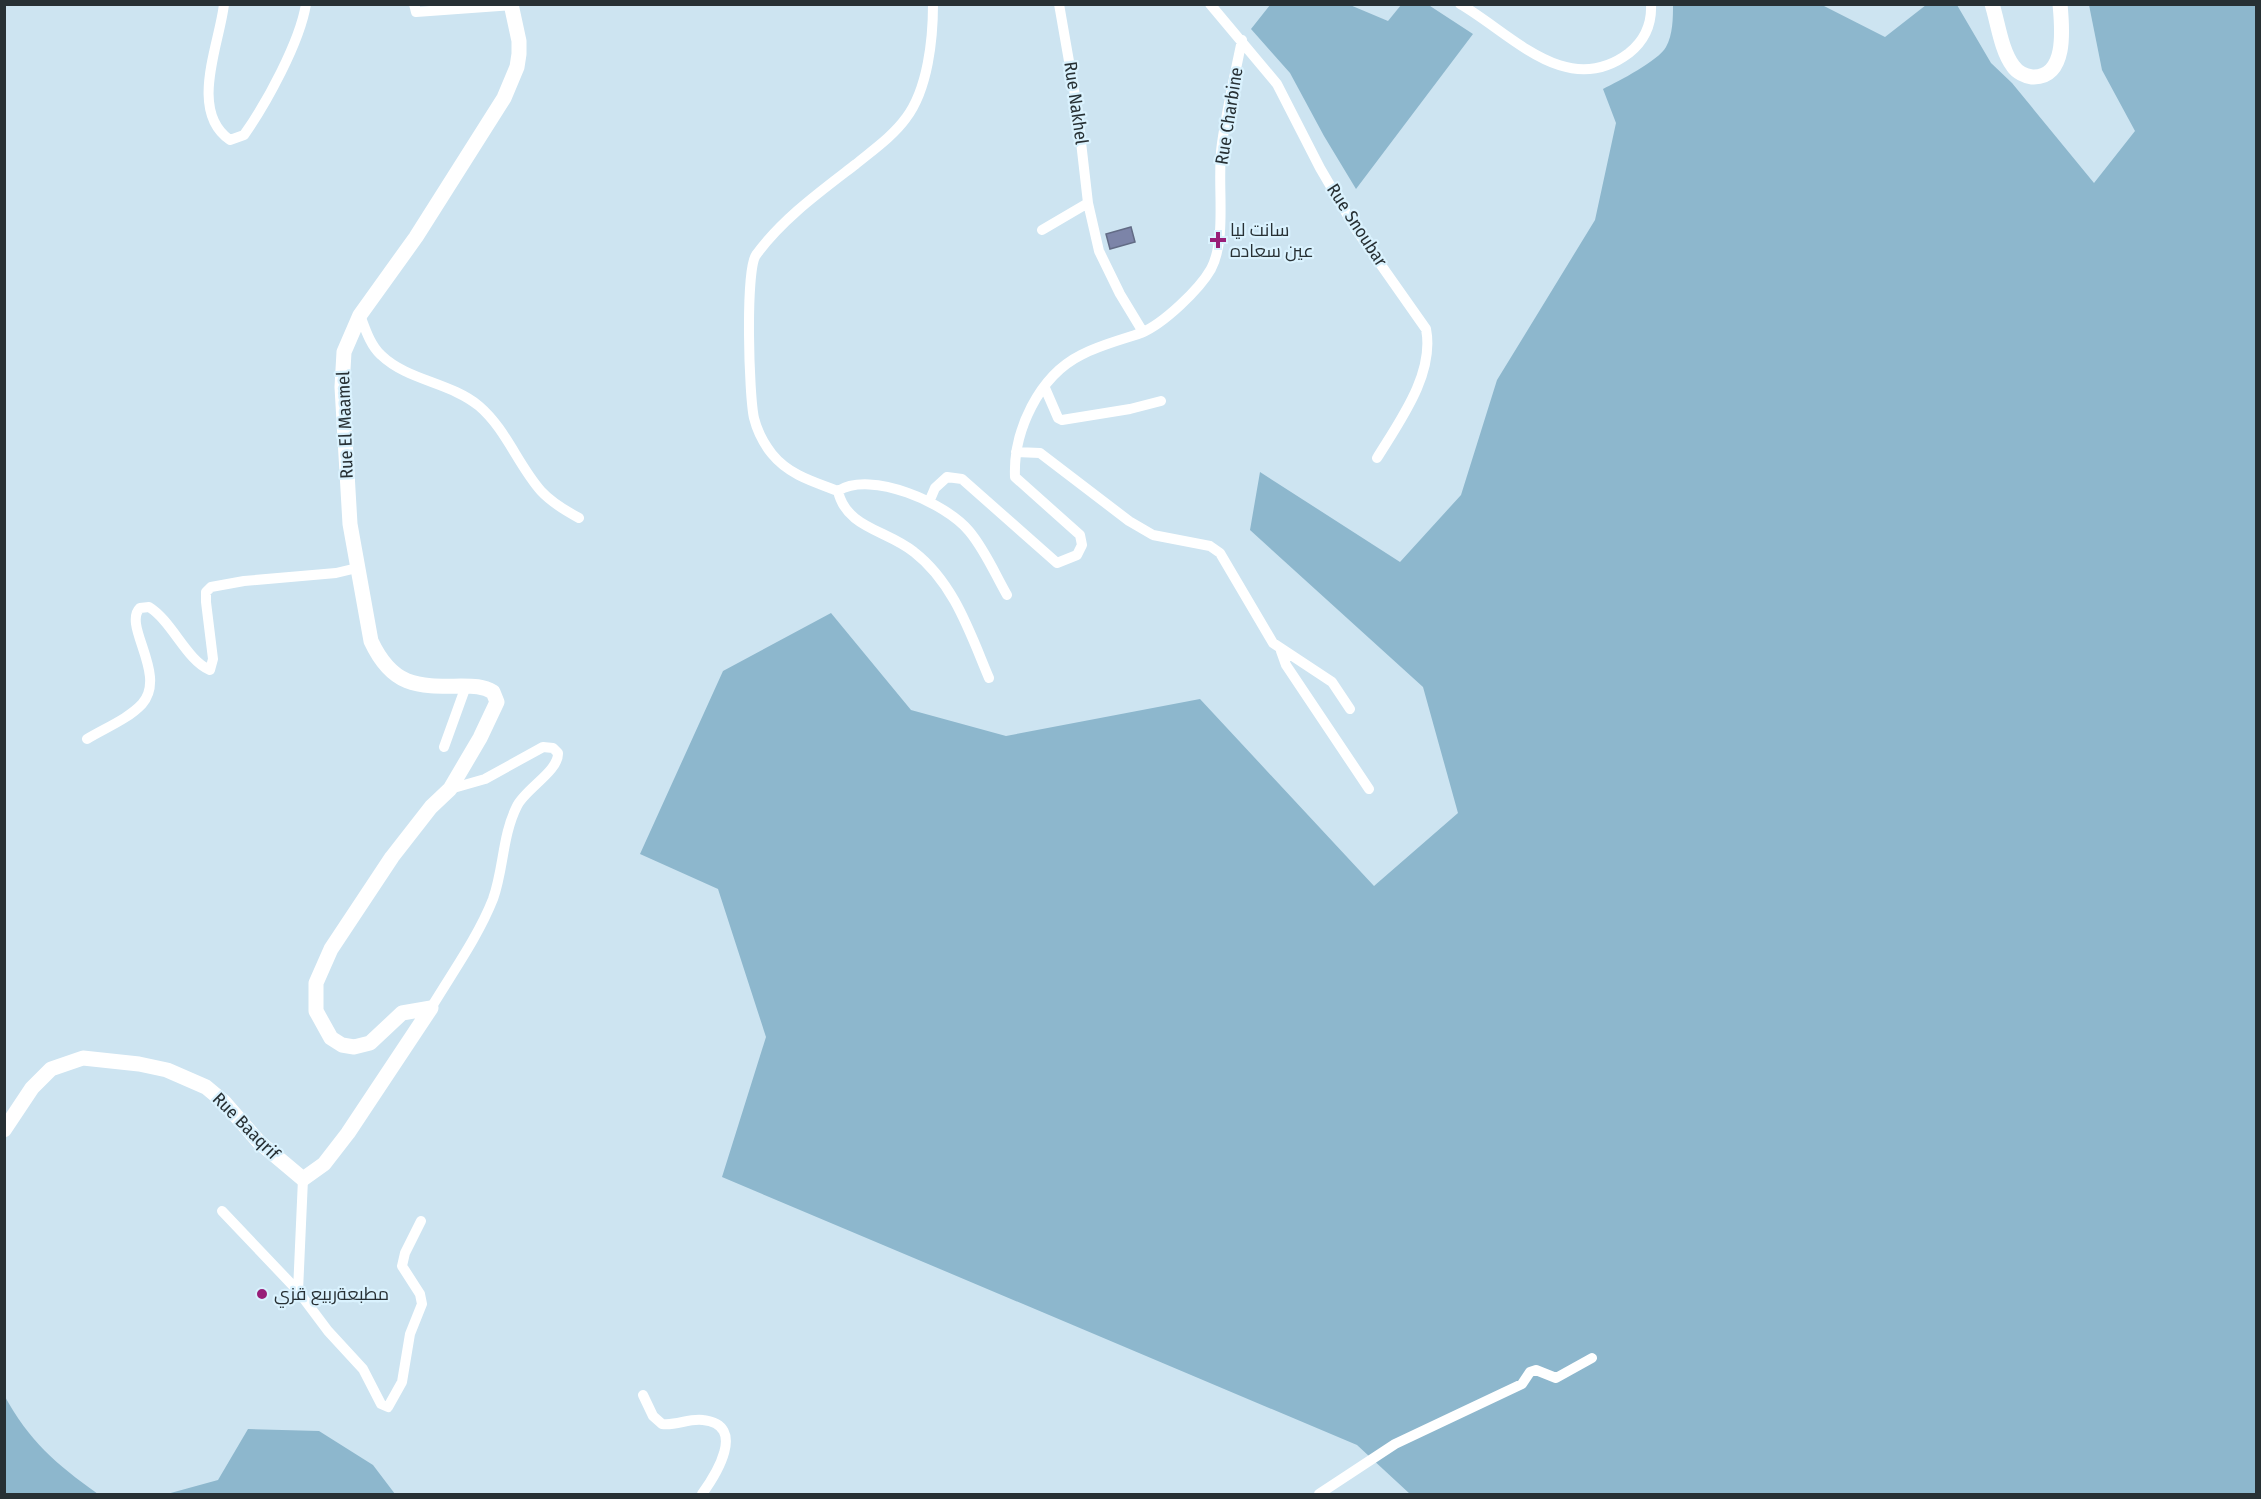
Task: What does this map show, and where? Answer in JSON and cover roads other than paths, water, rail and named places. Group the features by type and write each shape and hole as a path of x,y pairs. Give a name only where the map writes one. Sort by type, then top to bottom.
{"street":[{"path":"224,4 212,53 209,89 217,125 230,140 244,135 261,107 301,27 306,4"},
{"path":"414,4 416,12 512,5"},
{"path":"838,491 799,476 783,466 772,454 755,420 751,388 749,287 754,258 804,205 893,134 907,117 916,100 923,78 933,4"},
{"name":"Rue Nakhel","path":"1059,4 1077,107 1088,203 1100,251 1108,272 1143,332"},
{"name":"Rue Snoubar","path":"1210,4 1277,84 1320,168 1355,228 1426,329 1429,341 1420,379 1406,410 1377,458"},
{"path":"1460,4 1534,54 1562,66 1585,71 1613,62 1637,46 1648,29 1651,4"},
{"path":"1992,4 2012,64 2022,74 2037,77 2050,70 2059,57 2062,35 2060,4"},
{"name":"Rue El Maamel","path":"450,789 480,738 497,702 495,696 488,690 466,686 412,684 388,669 371,641 350,524 342,369 351,332 360,315 416,237 504,98 517,67 519,54 519,40 512,5"},
{"name":"Rue Charbine","path":"1016,452 1027,415 1057,372 1079,356 1143,332 1164,318 1198,287 1214,264 1218,234 1222,143 1242,40"},
{"path":"1042,230 1088,203"},
{"path":"360,315 380,355 417,376 458,392 479,406 497,426 543,493 579,518"},
{"path":"1045,388 1058,418 1062,420 1130,410 1161,401"},
{"path":"929,502 935,488 947,477 962,479 1032,539 1047,557 1057,563 1077,555 1082,545 1080,536 1015,477 1016,452 1040,453 1129,521 1153,535 1210,546 1220,553 1273,643 1281,651 1298,658 1332,682 1350,709"},
{"path":"838,491 849,484 868,484 897,490 929,502 954,517 968,530 1007,595"},
{"path":"838,491 842,505 850,517 903,544 934,571 962,613 989,678"},
{"path":"87,739 127,716 144,702 147,695 149,666 135,624 135,616 140,608 149,607 161,616 201,663 210,670 213,659 206,602 207,592 211,587 357,568"},
{"path":"1281,651 1286,665 1369,789"},
{"path":"444,747 466,686"},
{"path":"298,1291 303,1179 313,1174 337,1149 432,1008 493,899 506,833 515,809 527,792 554,766 558,753 553,747 543,747 485,779 450,789 412,830 340,934 322,966 315,995 316,1011 331,1038 342,1045 354,1047 370,1043 402,1013 432,1008"},
{"name":"Rue Baaqrif","path":"4,1130 32,1088 51,1069 83,1058 139,1064 167,1070 206,1088 224,1102 259,1142 303,1179"},
{"path":"222,1211 298,1291 328,1331 363,1369 381,1404 387,1407 402,1382 410,1334 422,1304 420,1294 402,1266 405,1252 421,1221"},
{"path":"1319,1494 1395,1444 1522,1384 1530,1372 1536,1370 1556,1378 1592,1358"},
{"path":"643,1395 653,1416 662,1424 702,1419 710,1421 722,1430 727,1447 702,1494"}],"place":[{"name":"سانت ليا عين سعاده","path":"1218,240"},
{"name":"مطبعةربيع قزي","path":"262,1294"}]}
